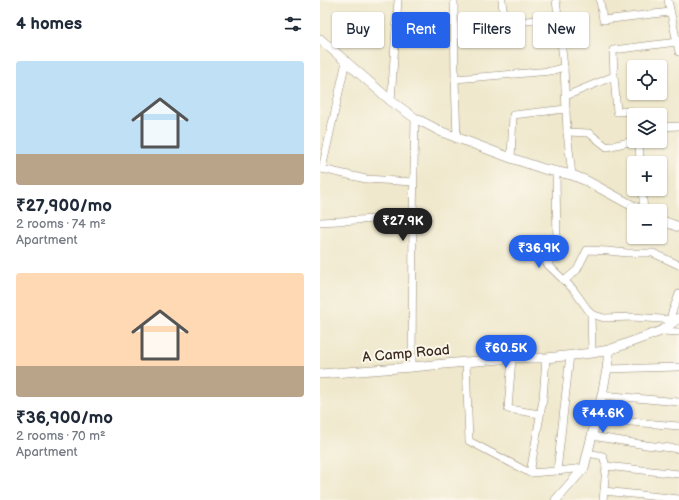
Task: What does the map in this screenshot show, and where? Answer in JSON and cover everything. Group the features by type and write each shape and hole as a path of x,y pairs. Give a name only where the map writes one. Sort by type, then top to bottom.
{"street":[{"path":"391,101 398,0"},
{"path":"454,0 457,139"},
{"path":"502,0 504,24 533,20"},
{"path":"556,0 557,12"},
{"path":"600,0 603,20 670,12"},
{"path":"668,0 679,52"},
{"path":"320,39 391,101 415,118 457,139 544,169 572,175 587,181 630,204"},
{"path":"627,111 617,112 613,50 677,42"},
{"path":"562,48 572,175"},
{"path":"346,61 321,169 366,179 413,182"},
{"path":"455,79 551,71 564,66"},
{"path":"566,96 614,76"},
{"path":"511,158 512,115 566,109"},
{"path":"412,367 413,182 415,118"},
{"path":"667,126 679,126"},
{"path":"568,132 589,133 608,147 627,143"},
{"path":"556,171 557,251 547,264 573,289 591,314 592,353"},
{"path":"320,222 413,217"},
{"path":"667,223 679,227"},
{"path":"564,281 577,270 587,250 627,254 653,253 679,265"},
{"path":"677,319 671,315 679,294"},
{"path":"591,314 604,318 632,317 677,319"},
{"name":"A Camp Road","path":"320,374 512,358 546,358 592,353 609,350 661,330 677,319"},
{"path":"661,330 679,332"},
{"path":"556,500 584,468 602,395 609,350"},
{"path":"557,472 570,355"},
{"path":"512,358 508,409 540,414"},
{"path":"530,473 543,399 546,358"},
{"path":"466,362 469,441 530,473 557,472 584,468"},
{"path":"607,369 679,367"},
{"path":"602,395 679,402"},
{"path":"596,419 679,426"},
{"path":"592,436 679,449"},
{"path":"588,453 603,456 606,466 604,500"},
{"path":"606,466 679,474"},
{"path":"604,491 679,500"}]}
